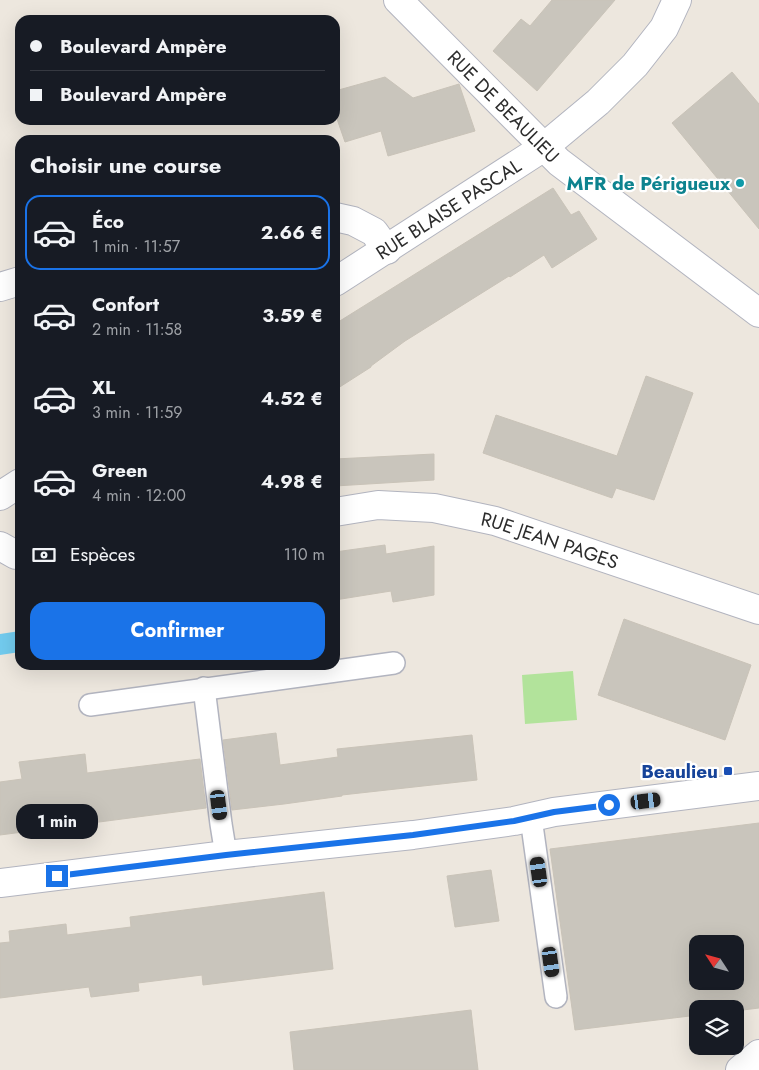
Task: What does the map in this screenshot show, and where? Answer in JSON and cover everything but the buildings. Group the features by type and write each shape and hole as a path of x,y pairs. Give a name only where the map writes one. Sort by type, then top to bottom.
{"street":[{"name":"RUE DE BEAULIEU","path":"398,0 559,162 759,313"},
{"name":"RUE BLAISE PASCAL","path":"340,279 544,147 598,102 635,65 664,28 677,0"},
{"path":"340,219 353,221 374,232 387,250"},
{"path":"0,287 15,282"},
{"path":"0,496 15,486"},
{"name":"RUE JEAN PAGES","path":"340,511 378,505 434,508 495,521 759,610"},
{"path":"0,546 15,554"},
{"path":"0,883 226,855 413,835 532,818 554,812 759,786"},
{"path":"740,1070 759,1054"}],"lane":[{"path":"90,705 394,663"},
{"path":"204,688 226,855"},
{"path":"532,818 556,997"}],"green space":[{"path":"573,671 577,720 525,724 522,675"}],"water":[{"path":"15,632 15,653 0,655 0,634"}],"place":[{"name":"MFR de Périgueux","path":"740,183"},
{"name":"Beaulieu","path":"728,771"}],"route":[{"path":"57,876 226,855 413,835 609,805"}]}
